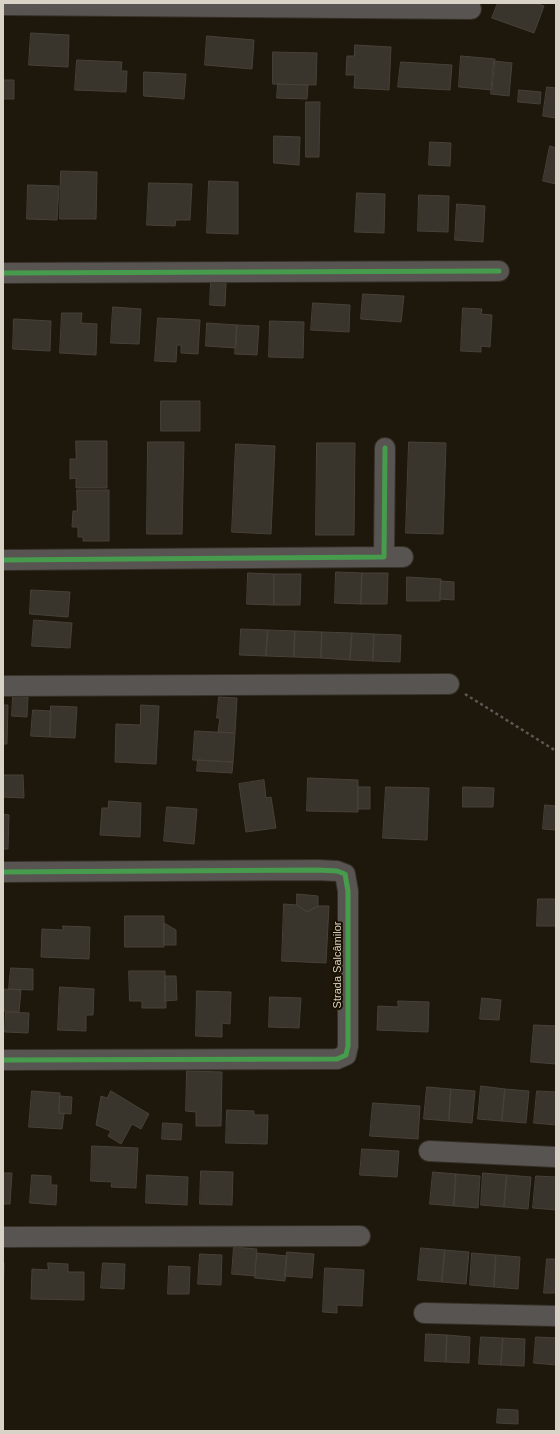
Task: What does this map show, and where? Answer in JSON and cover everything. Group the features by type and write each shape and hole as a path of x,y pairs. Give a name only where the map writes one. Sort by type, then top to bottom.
{"street":[{"path":"3,5 471,9"},
{"path":"3,273 499,271"},
{"path":"3,560 393,557 385,448"},
{"path":"3,686 450,684"},
{"name":"Strada Salcâmilor","path":"3,872 317,870 337,871 344,874 348,891 348,1046 346,1055 337,1059 3,1060"},
{"path":"428,1151 556,1157"},
{"path":"3,1237 360,1236"},
{"path":"424,1313 556,1316"}],"path":[{"path":"450,684 556,751"}],"building":[{"path":"498,3 535,3 544,6 534,33 492,18"},
{"path":"31,33 69,35 68,67 29,65"},
{"path":"207,36 254,40 252,69 205,65"},
{"path":"355,45 391,47 389,90 354,88 355,75 346,75 347,56 354,56"},
{"path":"273,52 317,53 316,85 273,84"},
{"path":"461,56 495,59 492,90 459,87"},
{"path":"77,60 122,62 121,71 127,71 126,92 75,90"},
{"path":"494,61 512,63 509,96 491,94"},
{"path":"401,62 452,65 450,90 398,87"},
{"path":"144,72 186,74 184,99 144,96"},
{"path":"3,80 14,80 14,99 3,99"},
{"path":"278,84 308,85 307,99 277,98"},
{"path":"547,87 556,88 556,118 543,116"},
{"path":"519,90 541,92 540,104 518,102"},
{"path":"306,102 320,102 319,157 306,157"},
{"path":"274,136 300,137 299,165 274,163"},
{"path":"430,142 451,143 450,166 429,165"},
{"path":"550,146 556,148 556,184 543,181"},
{"path":"61,171 97,172 96,219 60,219"},
{"path":"209,181 238,182 238,234 207,233"},
{"path":"149,183 192,184 190,220 176,220 175,226 147,225"},
{"path":"28,185 59,186 57,220 27,219"},
{"path":"357,193 385,194 384,233 355,232"},
{"path":"419,195 449,196 448,232 418,231"},
{"path":"457,204 485,206 483,242 455,240"},
{"path":"211,282 226,283 225,306 210,305"},
{"path":"363,294 404,296 401,322 361,319"},
{"path":"313,303 350,305 349,332 311,330"},
{"path":"113,307 141,309 139,344 111,343"},
{"path":"463,308 482,309 481,314 492,315 490,347 481,346 481,352 461,351"},
{"path":"62,313 82,313 81,323 97,324 96,355 60,353"},
{"path":"158,318 200,320 198,354 181,353 181,345 177,345 176,362 155,361"},
{"path":"14,319 51,321 50,351 13,349"},
{"path":"270,321 304,322 303,358 269,357"},
{"path":"207,323 237,325 236,348 206,346"},
{"path":"237,325 259,326 257,355 235,354"},
{"path":"161,401 200,401 200,431 161,431"},
{"path":"76,441 107,441 107,488 76,488 76,478 70,479 70,459 76,459"},
{"path":"148,442 184,442 182,534 147,534"},
{"path":"409,442 446,443 443,534 406,533"},
{"path":"317,443 355,443 354,535 316,535"},
{"path":"236,444 275,446 271,534 232,532"},
{"path":"77,490 109,490 109,541 83,541 83,537 78,537 78,527 72,527 73,511 77,511"},
{"path":"336,572 362,573 361,604 335,603"},
{"path":"248,573 274,574 274,605 247,604"},
{"path":"362,573 388,573 387,604 361,604"},
{"path":"274,574 301,574 300,605 274,605"},
{"path":"407,577 441,579 440,601 407,601"},
{"path":"441,581 454,582 454,600 440,599"},
{"path":"31,590 70,592 68,617 30,614"},
{"path":"34,620 72,623 70,648 32,646"},
{"path":"241,629 268,630 266,656 240,655"},
{"path":"268,630 295,631 294,657 266,656"},
{"path":"295,631 322,632 321,658 294,657"},
{"path":"322,632 352,633 350,660 321,658"},
{"path":"352,633 374,634 373,661 350,660"},
{"path":"374,634 401,635 400,662 373,661"},
{"path":"13,696 28,697 27,717 12,716"},
{"path":"219,697 237,698 235,733 218,732 220,718 217,718"},
{"path":"3,705 8,705 7,744 3,744"},
{"path":"141,705 159,706 156,764 115,762 116,724 140,725"},
{"path":"51,706 77,707 75,738 50,737"},
{"path":"33,710 51,711 50,737 31,736"},
{"path":"195,731 235,733 233,762 193,760"},
{"path":"198,760 233,762 232,773 197,771"},
{"path":"3,775 23,775 24,798 3,797"},
{"path":"308,778 358,780 358,812 307,811"},
{"path":"264,780 266,798 271,797 276,828 246,832 239,784"},
{"path":"358,787 370,787 370,809 358,809"},
{"path":"386,787 429,788 427,840 383,838"},
{"path":"463,787 494,788 493,807 463,807"},
{"path":"109,801 141,803 140,837 100,835 102,808 108,808"},
{"path":"545,805 556,806 556,830 543,829"},
{"path":"167,807 197,809 194,844 164,841"},
{"path":"3,814 9,815 8,849 3,849"},
{"path":"297,894 318,896 318,906 307,912 297,905"},
{"path":"538,899 556,899 556,926 537,926"},
{"path":"284,904 297,905 307,912 318,906 329,906 326,963 282,961"},
{"path":"125,916 164,916 164,947 125,947"},
{"path":"164,923 176,930 176,945 164,945"},
{"path":"63,926 90,927 89,959 41,957 42,929 63,930"},
{"path":"11,968 33,969 33,990 9,989"},
{"path":"129,971 165,971 166,1008 142,1008 142,1001 130,1001"},
{"path":"165,976 176,976 177,1000 165,1001"},
{"path":"60,987 94,989 93,1015 86,1015 86,1031 58,1030"},
{"path":"3,989 21,990 19,1012 3,1011"},
{"path":"197,991 231,992 230,1024 222,1023 222,1037 196,1036"},
{"path":"270,997 301,998 299,1028 269,1027"},
{"path":"482,998 501,1000 499,1020 480,1019"},
{"path":"398,1001 429,1002 428,1032 377,1030 378,1006 398,1007"},
{"path":"6,1012 29,1013 28,1033 5,1032"},
{"path":"534,1025 556,1026 556,1064 531,1062"},
{"path":"187,1071 222,1072 221,1126 196,1126 196,1112 186,1111"},
{"path":"481,1086 505,1089 502,1121 478,1119"},
{"path":"427,1087 451,1089 449,1121 424,1119"},
{"path":"451,1089 475,1091 472,1123 449,1121"},
{"path":"505,1089 529,1091 526,1123 502,1121"},
{"path":"32,1091 60,1093 59,1113 64,1114 62,1129 29,1127"},
{"path":"111,1091 149,1114 141,1129 132,1124 121,1144 108,1136 111,1131 96,1125 101,1096 107,1098"},
{"path":"537,1091 556,1092 556,1125 534,1123"},
{"path":"60,1096 72,1097 71,1114 59,1113"},
{"path":"373,1103 420,1106 418,1139 370,1136"},
{"path":"227,1110 254,1111 254,1115 268,1115 267,1144 226,1143"},
{"path":"163,1123 182,1124 181,1140 162,1139"},
{"path":"92,1146 138,1148 136,1188 111,1187 112,1182 91,1181"},
{"path":"362,1149 399,1151 397,1177 360,1175"},
{"path":"201,1171 233,1172 232,1205 200,1204"},
{"path":"433,1172 456,1174 454,1206 430,1204"},
{"path":"3,1173 12,1173 10,1204 3,1204"},
{"path":"483,1173 507,1175 504,1207 481,1205"},
{"path":"456,1174 480,1176 478,1208 454,1206"},
{"path":"32,1175 51,1176 51,1185 57,1185 56,1205 30,1203"},
{"path":"147,1175 188,1177 187,1205 146,1203"},
{"path":"507,1175 531,1177 528,1209 504,1207"},
{"path":"536,1176 556,1177 556,1210 533,1208"},
{"path":"234,1247 257,1249 255,1276 232,1274"},
{"path":"421,1248 445,1250 442,1282 418,1280"},
{"path":"445,1250 469,1252 466,1284 442,1282"},
{"path":"287,1252 314,1254 312,1278 285,1276"},
{"path":"257,1253 287,1256 285,1281 255,1278"},
{"path":"472,1253 496,1255 494,1287 470,1285"},
{"path":"200,1254 222,1255 221,1285 198,1284"},
{"path":"496,1255 520,1257 518,1289 494,1287"},
{"path":"547,1259 556,1259 556,1293 544,1293"},
{"path":"3,1263 4,1263 3,1308"},
{"path":"48,1263 68,1264 68,1272 84,1272 84,1300 31,1299 32,1269 48,1270"},
{"path":"103,1263 125,1264 124,1289 101,1288"},
{"path":"169,1266 190,1267 189,1294 168,1294"},
{"path":"325,1268 364,1270 362,1306 337,1305 337,1313 323,1312"},
{"path":"426,1334 447,1335 446,1362 425,1361"},
{"path":"447,1335 470,1337 469,1363 446,1362"},
{"path":"481,1337 503,1338 501,1365 479,1364"},
{"path":"536,1337 556,1338 556,1365 534,1363"},
{"path":"503,1338 525,1339 524,1366 501,1365"},
{"path":"498,1409 518,1410 518,1424 497,1423"}],"cycle path":[{"path":"3,273 499,271"},
{"path":"3,560 384,557 385,448"},
{"path":"3,872 337,871 345,874 348,891 348,1046 346,1055 337,1059 3,1060"}]}
